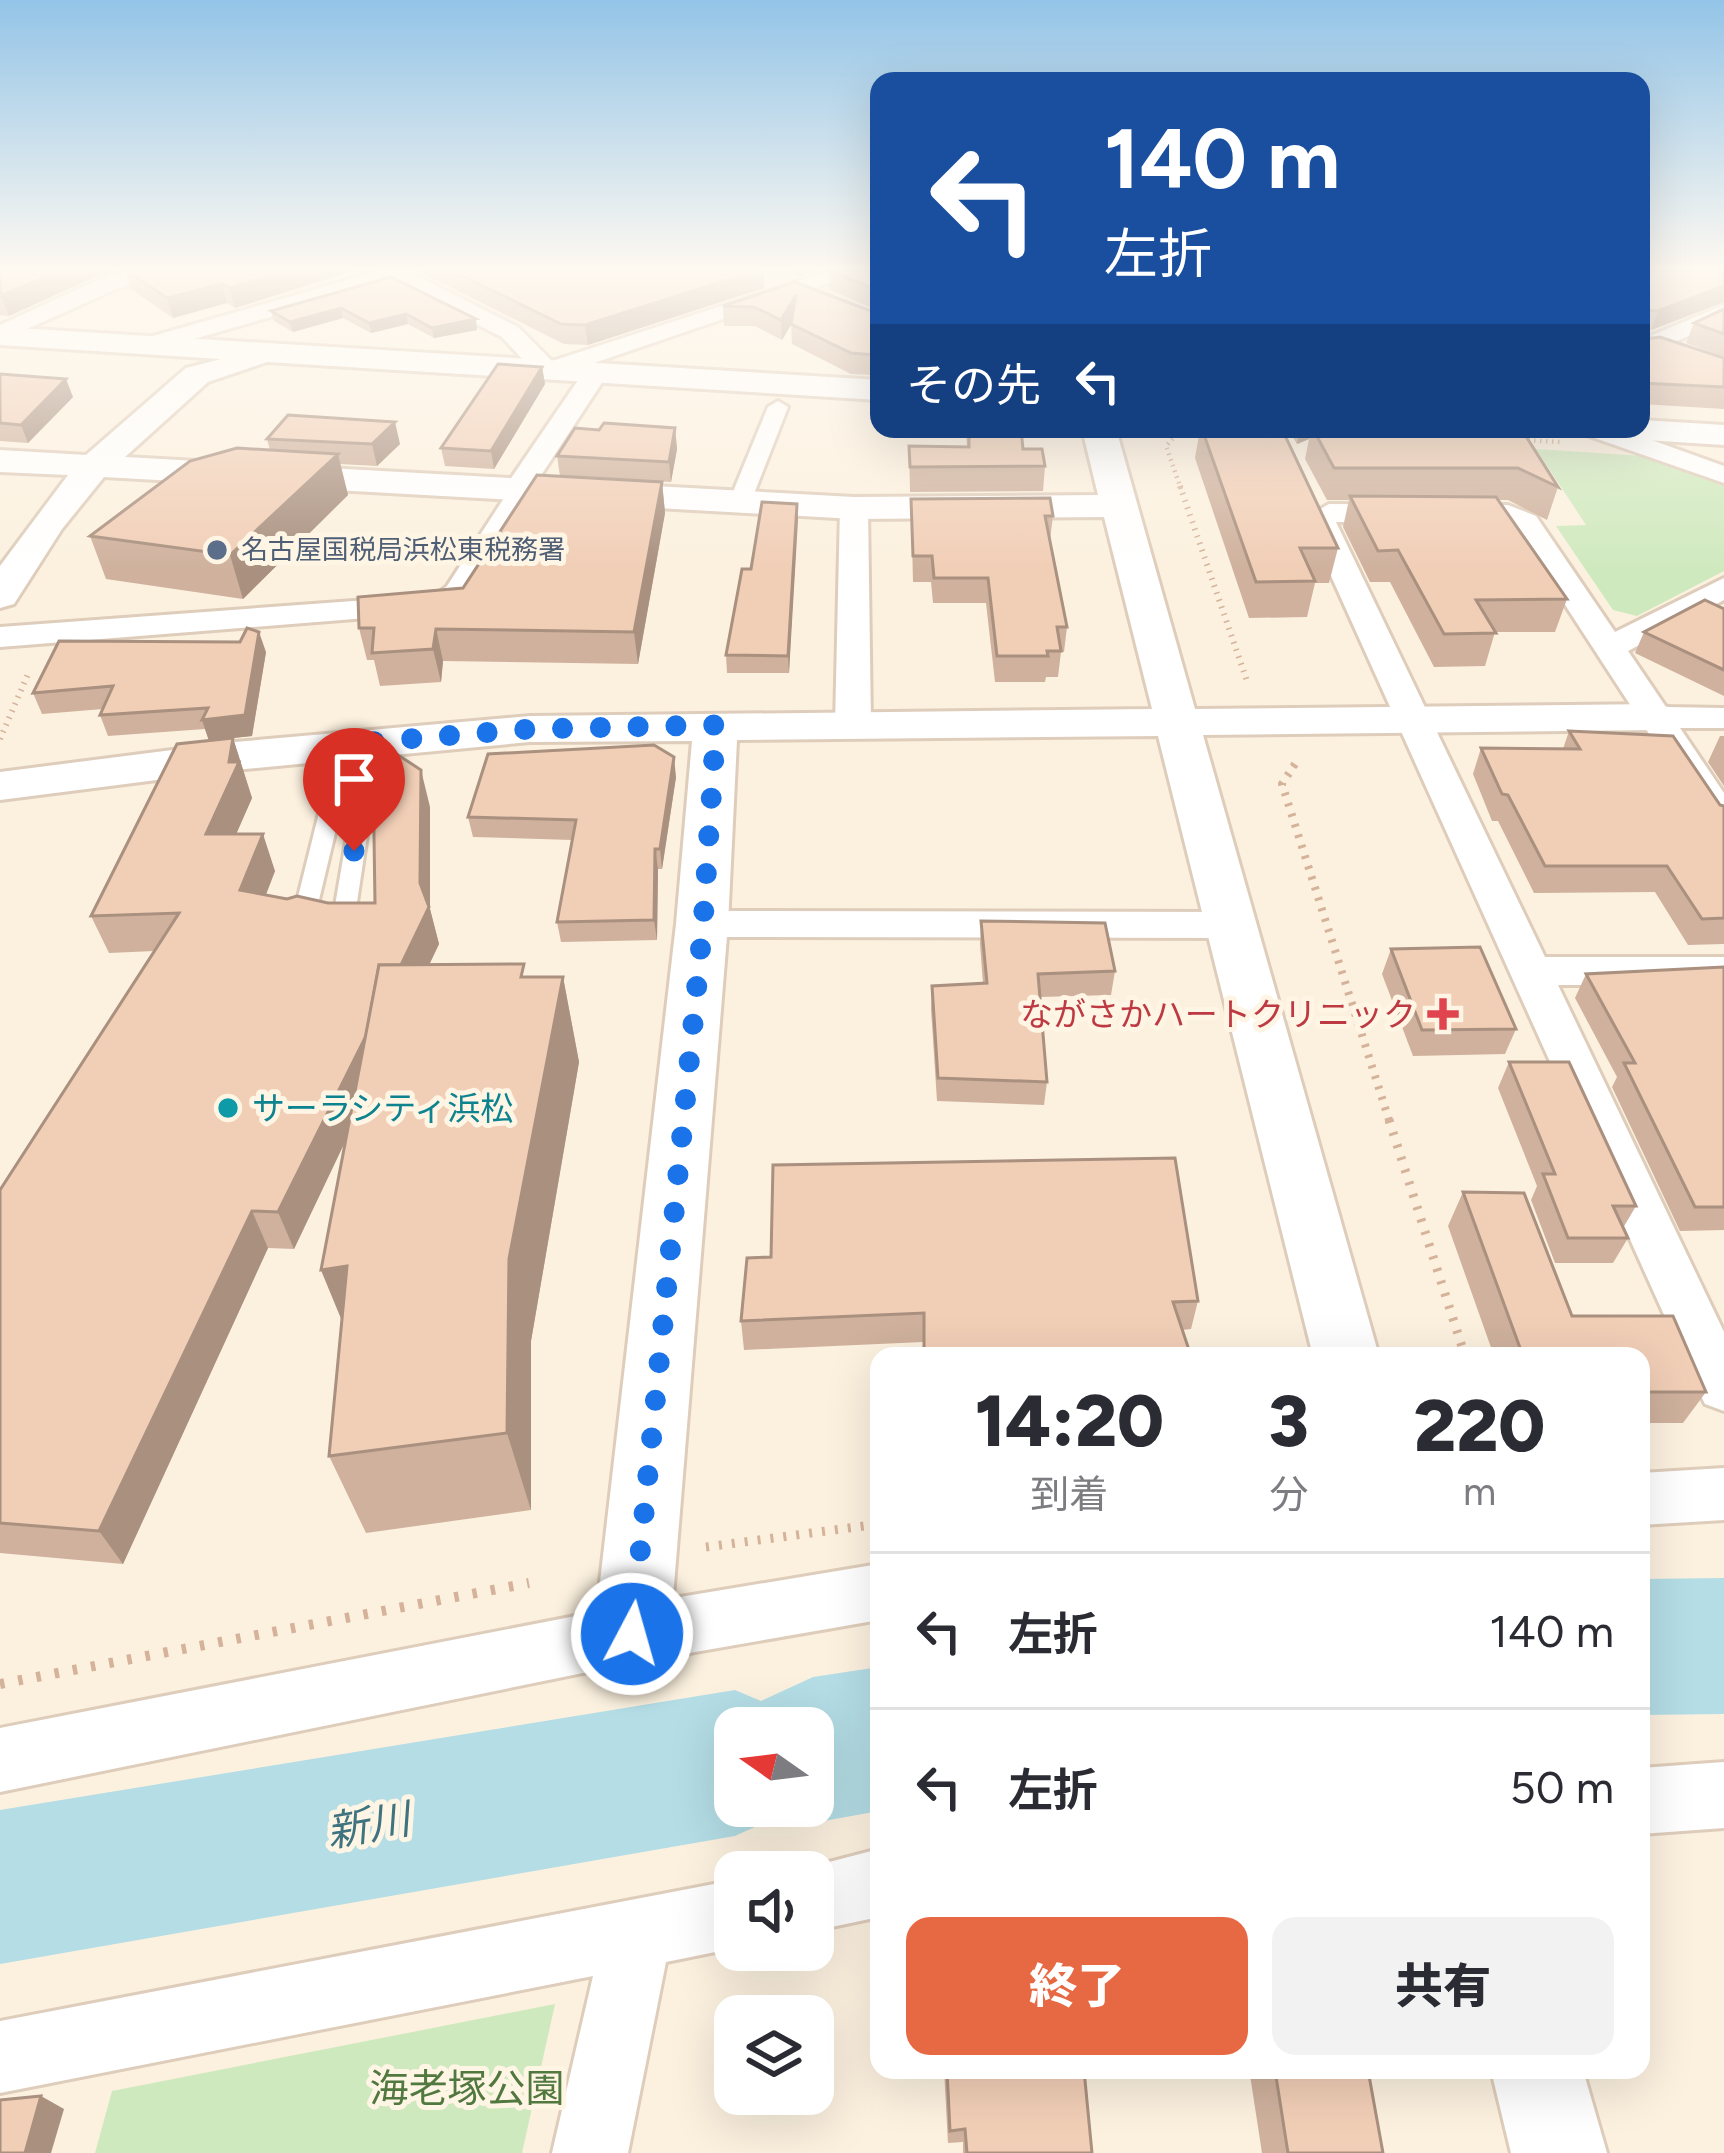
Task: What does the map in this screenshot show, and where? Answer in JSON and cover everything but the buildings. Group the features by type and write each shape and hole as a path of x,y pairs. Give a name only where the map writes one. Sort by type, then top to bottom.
{"street":[{"path":"0,596 46,524 181,369"},
{"path":"523,369 870,390"},
{"path":"547,371 552,369"},
{"path":"0,637 443,604 460,592 594,375"},
{"path":"739,504 778,407"},
{"path":"1650,416 1724,419"},
{"path":"1650,430 1724,435"},
{"path":"1101,438 1344,1347"},
{"path":"1620,438 1724,475"},
{"path":"0,461 739,504 1119,506"},
{"path":"853,725 854,508"},
{"path":"1724,820 1531,528 1518,516 1329,513 1314,508 1724,1388"},
{"path":"1611,647 1722,588"},
{"path":"0,786 530,729 1724,718"},
{"path":"632,1634 703,924 716,725"},
{"path":"703,924 1232,925"},
{"path":"1533,970 1724,971"},
{"path":"1650,1498 1724,1494"},
{"path":"0,1760 632,1634 870,1594"},
{"path":"1650,1800 1724,1796"},
{"path":"834,1892 870,1884"},
{"path":"0,2057 714,1919"},
{"path":"590,2153 638,1935"},
{"path":"1539,2079 1559,2153"}],"lane":[{"path":"302,925 359,744"},
{"path":"342,928 359,744"}],"path":[{"path":"0,739 31,668"},
{"path":"1305,750 1282,784 1462,1347"},
{"path":"706,1546 870,1526"},
{"path":"0,1684 529,1583"}],"green space":[{"path":"1536,449 1643,456 1724,486 1724,571 1637,616 1613,610 1556,526 1586,525"},
{"name":"海老塚公園","path":"555,2004 522,2153 95,2153 112,2091"}],"waterway":[{"name":"新川","path":"1650,1647 1724,1646"},
{"name":"新川","path":"834,1746 870,1740"},
{"name":"新川","path":"0,1887 714,1767"}],"place":[{"name":"名古屋国税局浜松東税務署","path":"217,550"},
{"name":"ながさかハートクリニック","path":"1443,1014"},
{"name":"サーラシティ浜松","path":"228,1108"}],"route":[{"path":"354,851 371,742 530,729 716,725 703,924 632,1634"}]}
